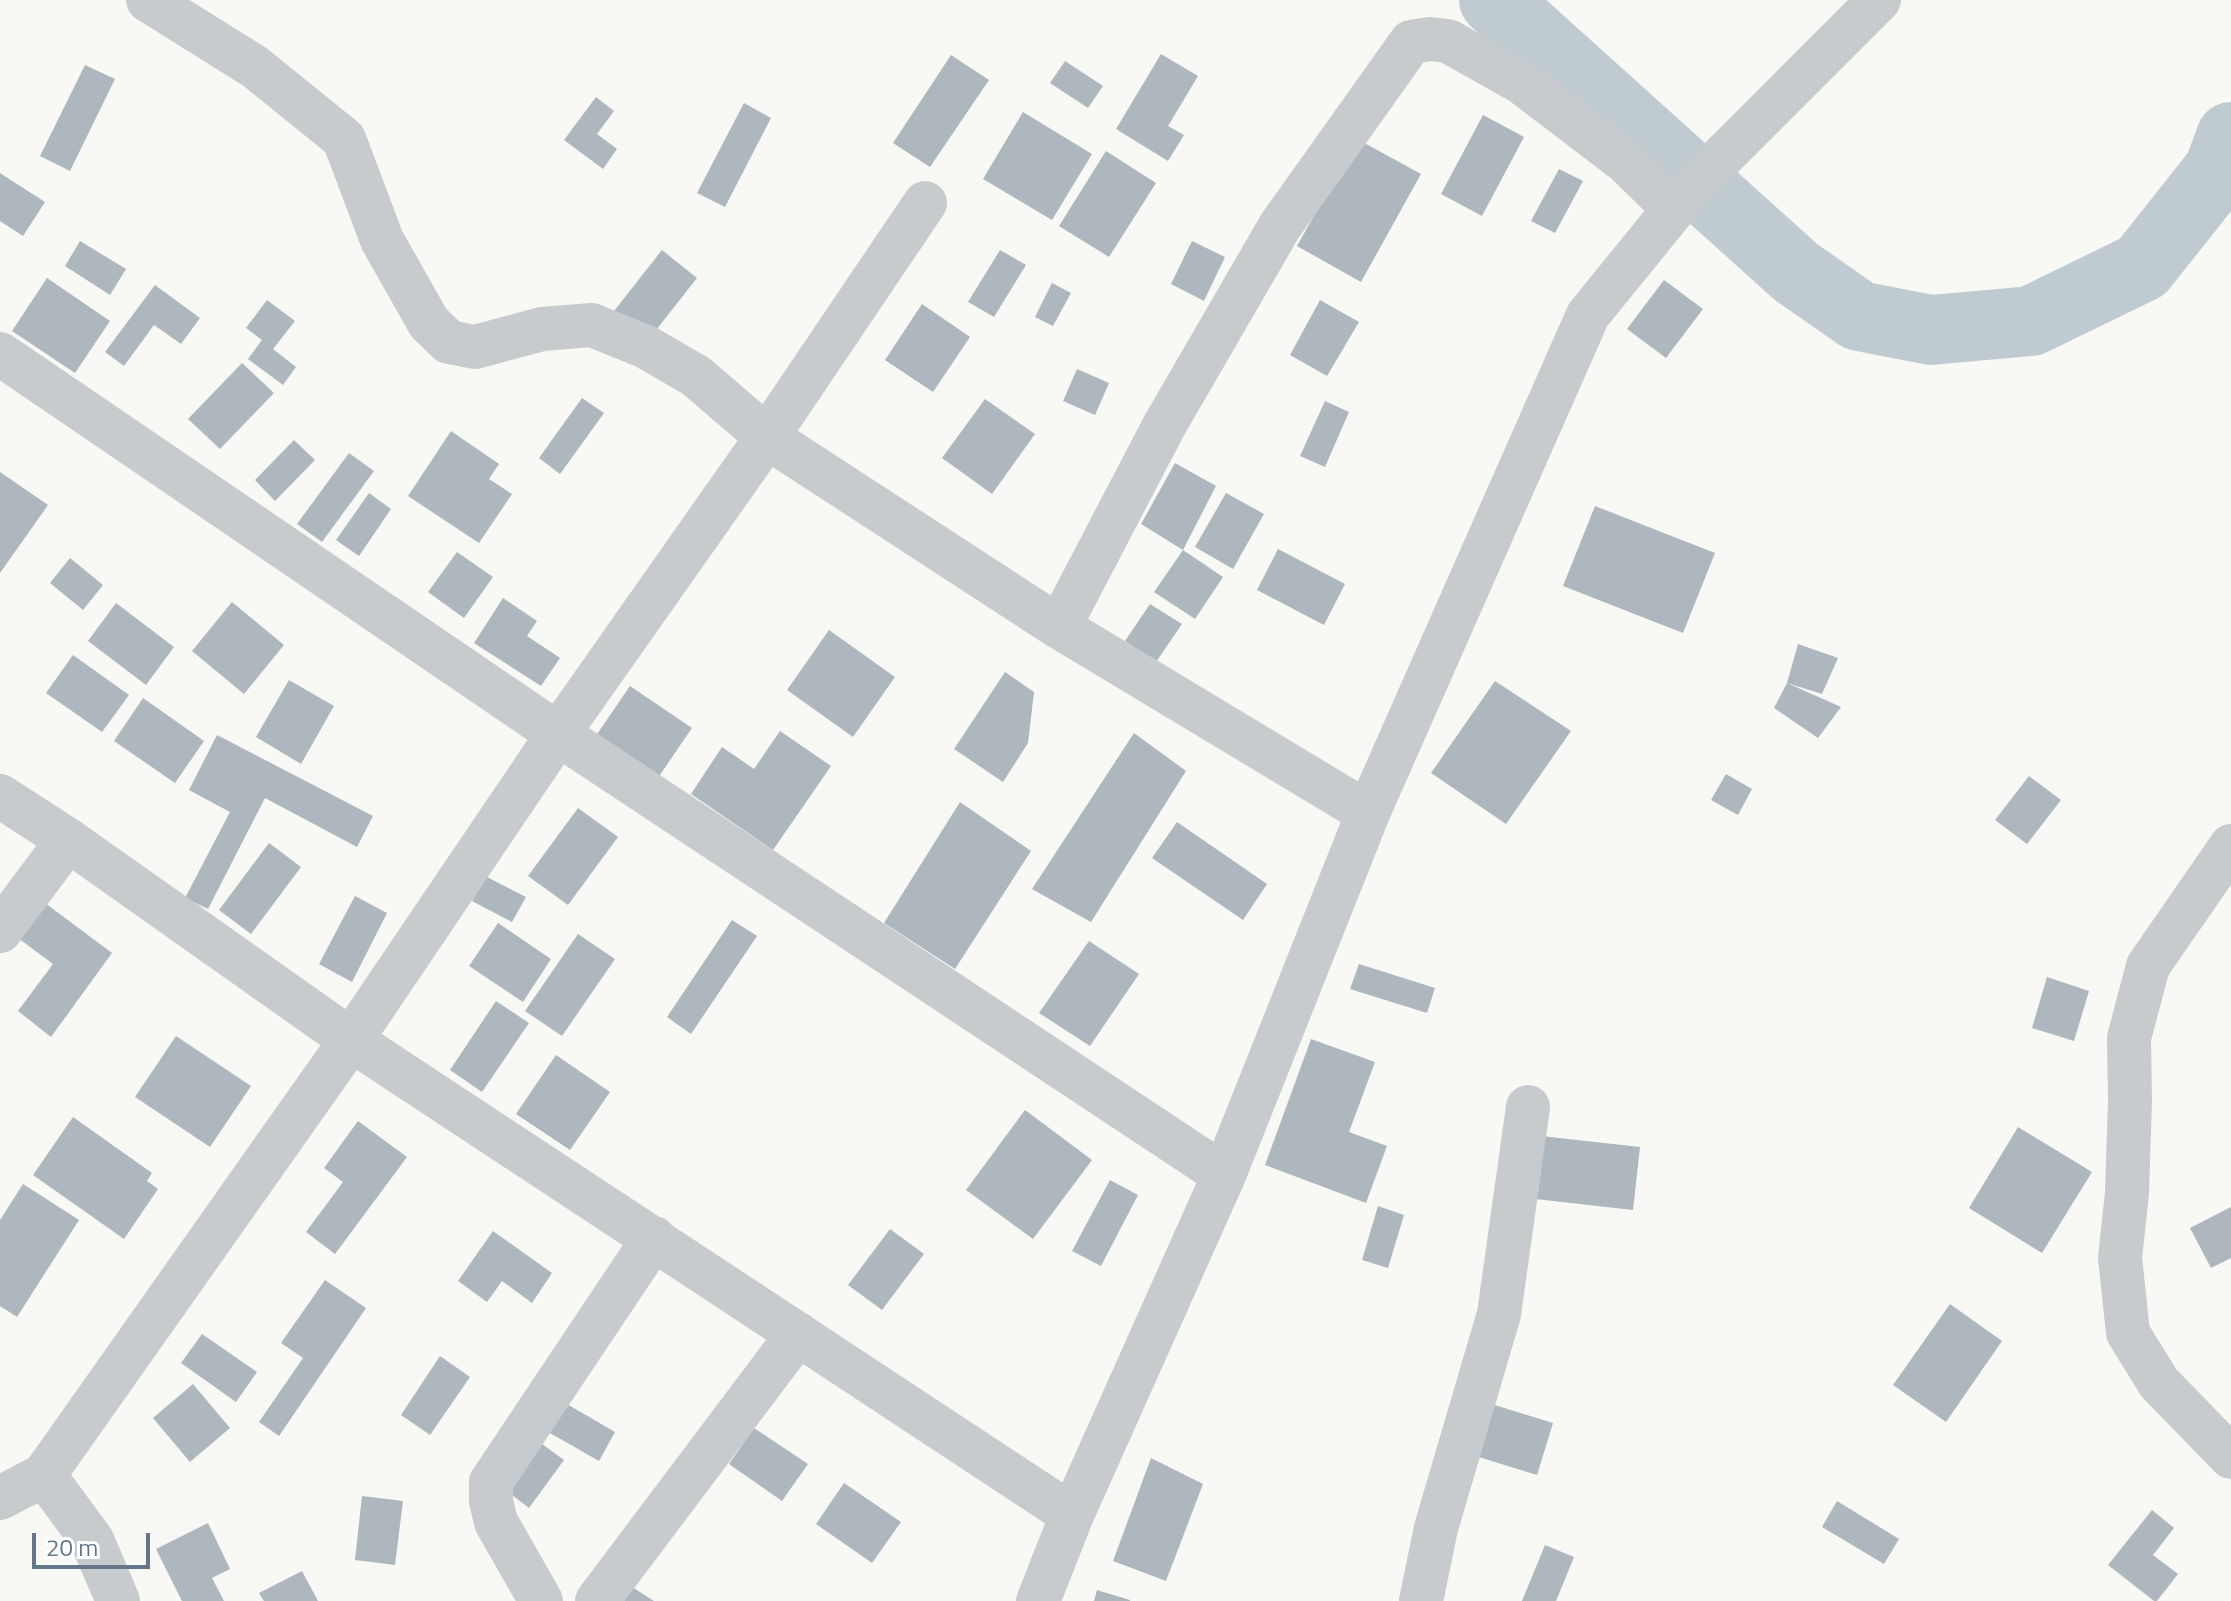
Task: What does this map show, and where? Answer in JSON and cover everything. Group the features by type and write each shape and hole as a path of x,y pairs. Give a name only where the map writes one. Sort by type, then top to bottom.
{"street":[{"path":"148,0 255,67 344,139 382,240 429,323 449,342 475,347 542,329 592,325 646,347 696,376 767,437 1059,627 1368,813"},
{"path":"1038,1601 1072,1515 1224,1175 1368,813 1588,315 1683,198 1879,0"},
{"path":"1059,627 1164,426 1280,226 1411,42 1430,39 1448,41 1521,82 1626,162 1683,198"},
{"path":"0,1498 44,1475 351,1040 925,203"},
{"path":"0,354 558,734 1224,1175"},
{"path":"0,796 68,840 351,1040 1072,1515"},
{"path":"0,931 68,840"},
{"path":"2231,846 2148,966 2129,1038 2127,1193 2120,1258 2128,1333 2159,1383 2231,1457"},
{"path":"1421,1601 1436,1528 1499,1314 1528,1107"},
{"path":"541,1601 496,1522 491,1482 654,1238"},
{"path":"597,1601 798,1334"},
{"path":"44,1475 92,1540 118,1601"}],"building":[{"path":"1161,54 1198,76 1168,126 1184,135 1168,161 1116,129"},
{"path":"951,55 989,80 930,167 893,143"},
{"path":"1065,61 1103,86 1088,108 1050,83"},
{"path":"85,65 115,79 70,171 40,156"},
{"path":"596,97 614,111 597,134 617,149 603,169 564,140"},
{"path":"744,103 771,118 725,207 697,193"},
{"path":"1023,112 1092,154 1052,220 983,179"},
{"path":"1483,115 1524,137 1482,216 1441,194"},
{"path":"1357,139 1421,174 1361,282 1297,246"},
{"path":"1106,151 1156,183 1109,257 1059,226"},
{"path":"1559,169 1583,181 1555,233 1531,221"},
{"path":"0,173 45,202 23,236 0,221"},
{"path":"80,241 126,269 110,295 65,266"},
{"path":"1192,241 1225,257 1204,301 1171,284"},
{"path":"662,250 697,278 649,339 614,311"},
{"path":"1000,250 1026,265 994,317 968,302"},
{"path":"47,278 110,321 75,373 12,331"},
{"path":"1664,280 1703,309 1666,358 1627,329"},
{"path":"1052,283 1071,293 1053,326 1035,317"},
{"path":"155,285 200,318 181,344 154,325 124,366 105,352"},
{"path":"267,300 295,321 273,349 296,367 283,385 248,359 262,340 246,328"},
{"path":"1320,300 1359,322 1327,376 1290,355"},
{"path":"922,304 970,337 933,392 885,360"},
{"path":"242,363 274,393 220,449 188,419"},
{"path":"1077,369 1109,383 1095,415 1063,401"},
{"path":"582,398 604,413 560,474 539,458"},
{"path":"985,399 1035,434 992,494 942,458"},
{"path":"1325,401 1349,412 1325,467 1300,456"},
{"path":"451,431 499,464 489,479 512,494 479,543 408,496"},
{"path":"294,440 315,460 275,501 255,480"},
{"path":"349,453 374,471 322,542 297,524"},
{"path":"1175,463 1216,486 1183,550 1141,524"},
{"path":"0,472 48,505 0,573"},
{"path":"369,493 391,509 359,556 336,540"},
{"path":"1226,493 1264,514 1233,569 1195,547"},
{"path":"1595,506 1715,553 1683,633 1563,586"},
{"path":"1278,549 1345,584 1324,625 1257,590"},
{"path":"1183,550 1223,577 1195,619 1154,592"},
{"path":"457,552 493,577 464,618 428,592"},
{"path":"70,558 103,585 83,610 50,583"},
{"path":"503,598 537,621 527,636 560,658 541,686 474,643"},
{"path":"232,602 284,645 244,694 192,651"},
{"path":"116,603 174,647 146,685 88,641"},
{"path":"1150,604 1182,624 1156,662 1125,641"},
{"path":"829,630 895,677 853,737 787,690"},
{"path":"1798,644 1838,658 1822,694 1787,683"},
{"path":"73,655 129,695 102,732 46,693"},
{"path":"1005,672 1034,692 1028,743 1003,782 954,749"},
{"path":"289,680 334,706 301,764 256,737"},
{"path":"1495,681 1571,731 1506,824 1431,773"},
{"path":"1787,683 1841,707 1818,738 1774,708"},
{"path":"630,686 692,728 651,788 589,746"},
{"path":"143,698 204,741 175,783 114,741"},
{"path":"780,731 831,766 773,850 691,794 722,747 754,769"},
{"path":"1134,733 1186,771 1091,922 1032,889"},
{"path":"217,735 373,816 357,847 265,798 208,909 185,898 230,812 189,790"},
{"path":"1726,774 1752,789 1738,815 1711,800"},
{"path":"2029,776 2061,800 2027,844 1995,820"},
{"path":"960,802 1031,851 955,969 884,923"},
{"path":"578,808 618,837 568,905 528,876"},
{"path":"1177,822 1267,884 1243,920 1152,858"},
{"path":"269,843 301,867 251,934 219,910"},
{"path":"485,876 526,897 512,922 472,901"},
{"path":"355,896 387,913 352,982 319,964"},
{"path":"41,900 112,953 51,1037 18,1011 53,964 14,935"},
{"path":"732,920 757,936 691,1034 667,1017"},
{"path":"498,923 551,959 523,1002 469,966"},
{"path":"578,934 615,959 562,1036 525,1011"},
{"path":"1089,941 1139,974 1090,1046 1039,1013"},
{"path":"1359,964 1435,988 1427,1013 1350,989"},
{"path":"2047,977 2089,991 2074,1041 2032,1028"},
{"path":"496,1001 529,1023 482,1092 450,1070"},
{"path":"176,1036 251,1086 210,1147 135,1097"},
{"path":"1311,1039 1375,1062 1349,1132 1387,1146 1366,1203 1265,1165"},
{"path":"556,1055 610,1092 570,1150 516,1114"},
{"path":"1025,1110 1092,1160 1033,1239 966,1190"},
{"path":"73,1117 152,1173 147,1181 158,1189 124,1239 33,1175"},
{"path":"358,1121 407,1157 335,1254 306,1232 343,1182 324,1168"},
{"path":"2018,1127 2092,1172 2042,1253 1969,1208"},
{"path":"1541,1136 1640,1147 1633,1210 1535,1199"},
{"path":"1110,1180 1138,1195 1101,1266 1072,1251"},
{"path":"23,1184 79,1220 17,1317 0,1306 0,1220"},
{"path":"1378,1206 1404,1215 1388,1268 1362,1260"},
{"path":"2231,1207 2231,1258 2211,1268 2190,1228"},
{"path":"890,1229 924,1254 882,1310 848,1285"},
{"path":"493,1231 552,1273 532,1303 502,1281 487,1302 458,1281"},
{"path":"325,1280 366,1308 279,1436 259,1422 303,1358 281,1343"},
{"path":"1950,1304 2002,1341 1946,1422 1893,1385"},
{"path":"202,1334 257,1372 236,1402 181,1363"},
{"path":"440,1356 470,1377 430,1435 401,1415"},
{"path":"193,1384 230,1428 190,1462 153,1418"},
{"path":"560,1400 615,1432 599,1461 543,1429"},
{"path":"1488,1403 1553,1423 1537,1475 1472,1455"},
{"path":"754,1428 808,1464 782,1501 729,1464"},
{"path":"538,1441 564,1460 529,1508 503,1488"},
{"path":"1151,1458 1203,1484 1166,1581 1113,1561"},
{"path":"844,1483 901,1522 872,1563 816,1524"},
{"path":"362,1496 403,1501 395,1565 355,1560"},
{"path":"1837,1501 1899,1539 1884,1564 1822,1527"},
{"path":"2152,1510 2174,1528 2153,1555 2178,1574 2157,1601 2108,1565"},
{"path":"208,1523 230,1569 212,1578 224,1601 182,1601 156,1549"},
{"path":"1545,1545 1574,1557 1556,1601 1522,1601"},
{"path":"302,1571 318,1601 264,1601 259,1593"},
{"path":"618,1578 654,1601 604,1601"},
{"path":"1097,1590 1130,1600 1130,1601 1094,1601"}],"waterway":[{"path":"1494,0 1796,272 1859,316 1931,330 2031,321 2142,267 2219,170 2231,137"}]}
